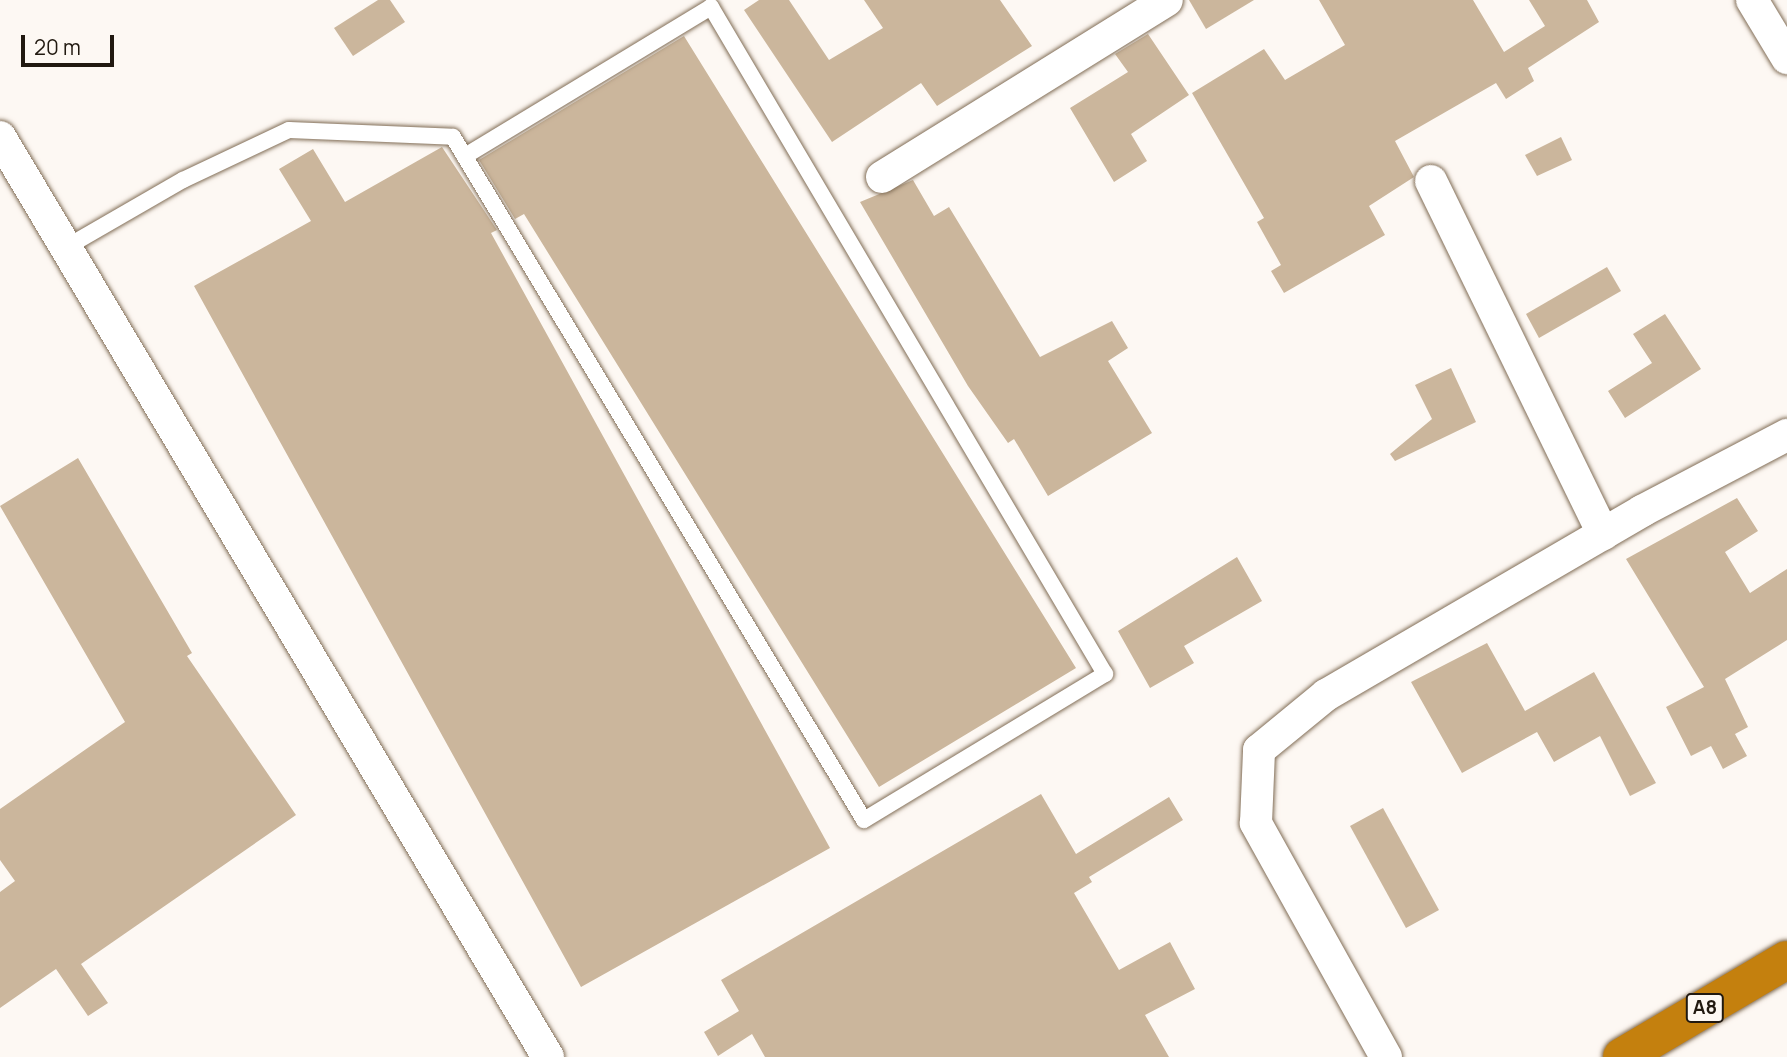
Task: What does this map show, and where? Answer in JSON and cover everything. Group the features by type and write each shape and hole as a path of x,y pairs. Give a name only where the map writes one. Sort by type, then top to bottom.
{"highway":[{"name":"A8","path":"1622,1057 1787,960"}],"street":[{"path":"882,177 1167,0"},
{"path":"1752,0 1787,58"},
{"path":"0,137 548,1057"},
{"path":"1431,181 1603,534"},
{"path":"1386,1057 1256,823 1259,750 1326,695 1603,534 1787,435"}],"lane":[{"path":"65,248 183,180 289,130 453,137 864,820 1105,674 712,7 465,156"}],"building":[{"path":"378,0 390,0 405,22 353,56 334,28"},
{"path":"759,0 789,0 829,60 883,28 864,0 1000,0 1032,46 937,106 921,83 832,142 744,10"},
{"path":"1189,0 1254,0 1206,29"},
{"path":"1319,0 1473,0 1504,52 1545,26 1529,0 1587,0 1599,22 1528,68 1534,81 1506,99 1496,83 1395,141 1414,177 1369,206 1385,235 1284,293 1271,271 1281,265 1257,222 1264,218 1192,93 1264,49 1285,80 1345,45"},
{"path":"1148,34 1189,95 1131,134 1147,161 1114,182 1070,108 1128,72 1115,54"},
{"path":"684,36 1076,668 879,787 524,214 515,219 479,160"},
{"path":"1561,137 1572,160 1537,176 1525,155"},
{"path":"442,147 497,230 491,233 830,848 581,987 194,286 311,221 279,169 313,149 345,202"},
{"path":"913,180 934,216 949,207 1040,357 1112,321 1128,348 1108,361 1152,433 1048,496 1014,439 1008,443 968,386 860,202"},
{"path":"1607,267 1621,291 1539,338 1526,314"},
{"path":"1665,314 1701,369 1625,418 1608,391 1652,363 1633,334"},
{"path":"1451,368 1476,422 1395,461 1390,454 1432,419 1415,385"},
{"path":"78,458 192,653 187,656 296,815 81,964 108,1003 88,1016 56,969 0,1008 0,892 15,881 0,860 0,809 125,722 0,506"},
{"path":"1737,498 1758,531 1725,552 1750,593 1787,569 1787,640 1725,679 1748,727 1735,734 1747,756 1723,769 1711,746 1691,756 1666,707 1704,687 1626,559"},
{"path":"1237,557 1262,601 1184,646 1194,663 1150,688 1118,631"},
{"path":"1487,643 1525,711 1594,672 1656,783 1630,796 1600,736 1554,762 1537,732 1462,773 1411,682"},
{"path":"1041,794 1076,854 1169,797 1183,820 1089,877 1092,882 1074,893 1119,970 1170,942 1195,989 1145,1015 1169,1057 765,1057 752,1034 718,1056 704,1032 739,1011 721,980"},
{"path":"1383,808 1439,910 1406,928 1350,826"}]}
